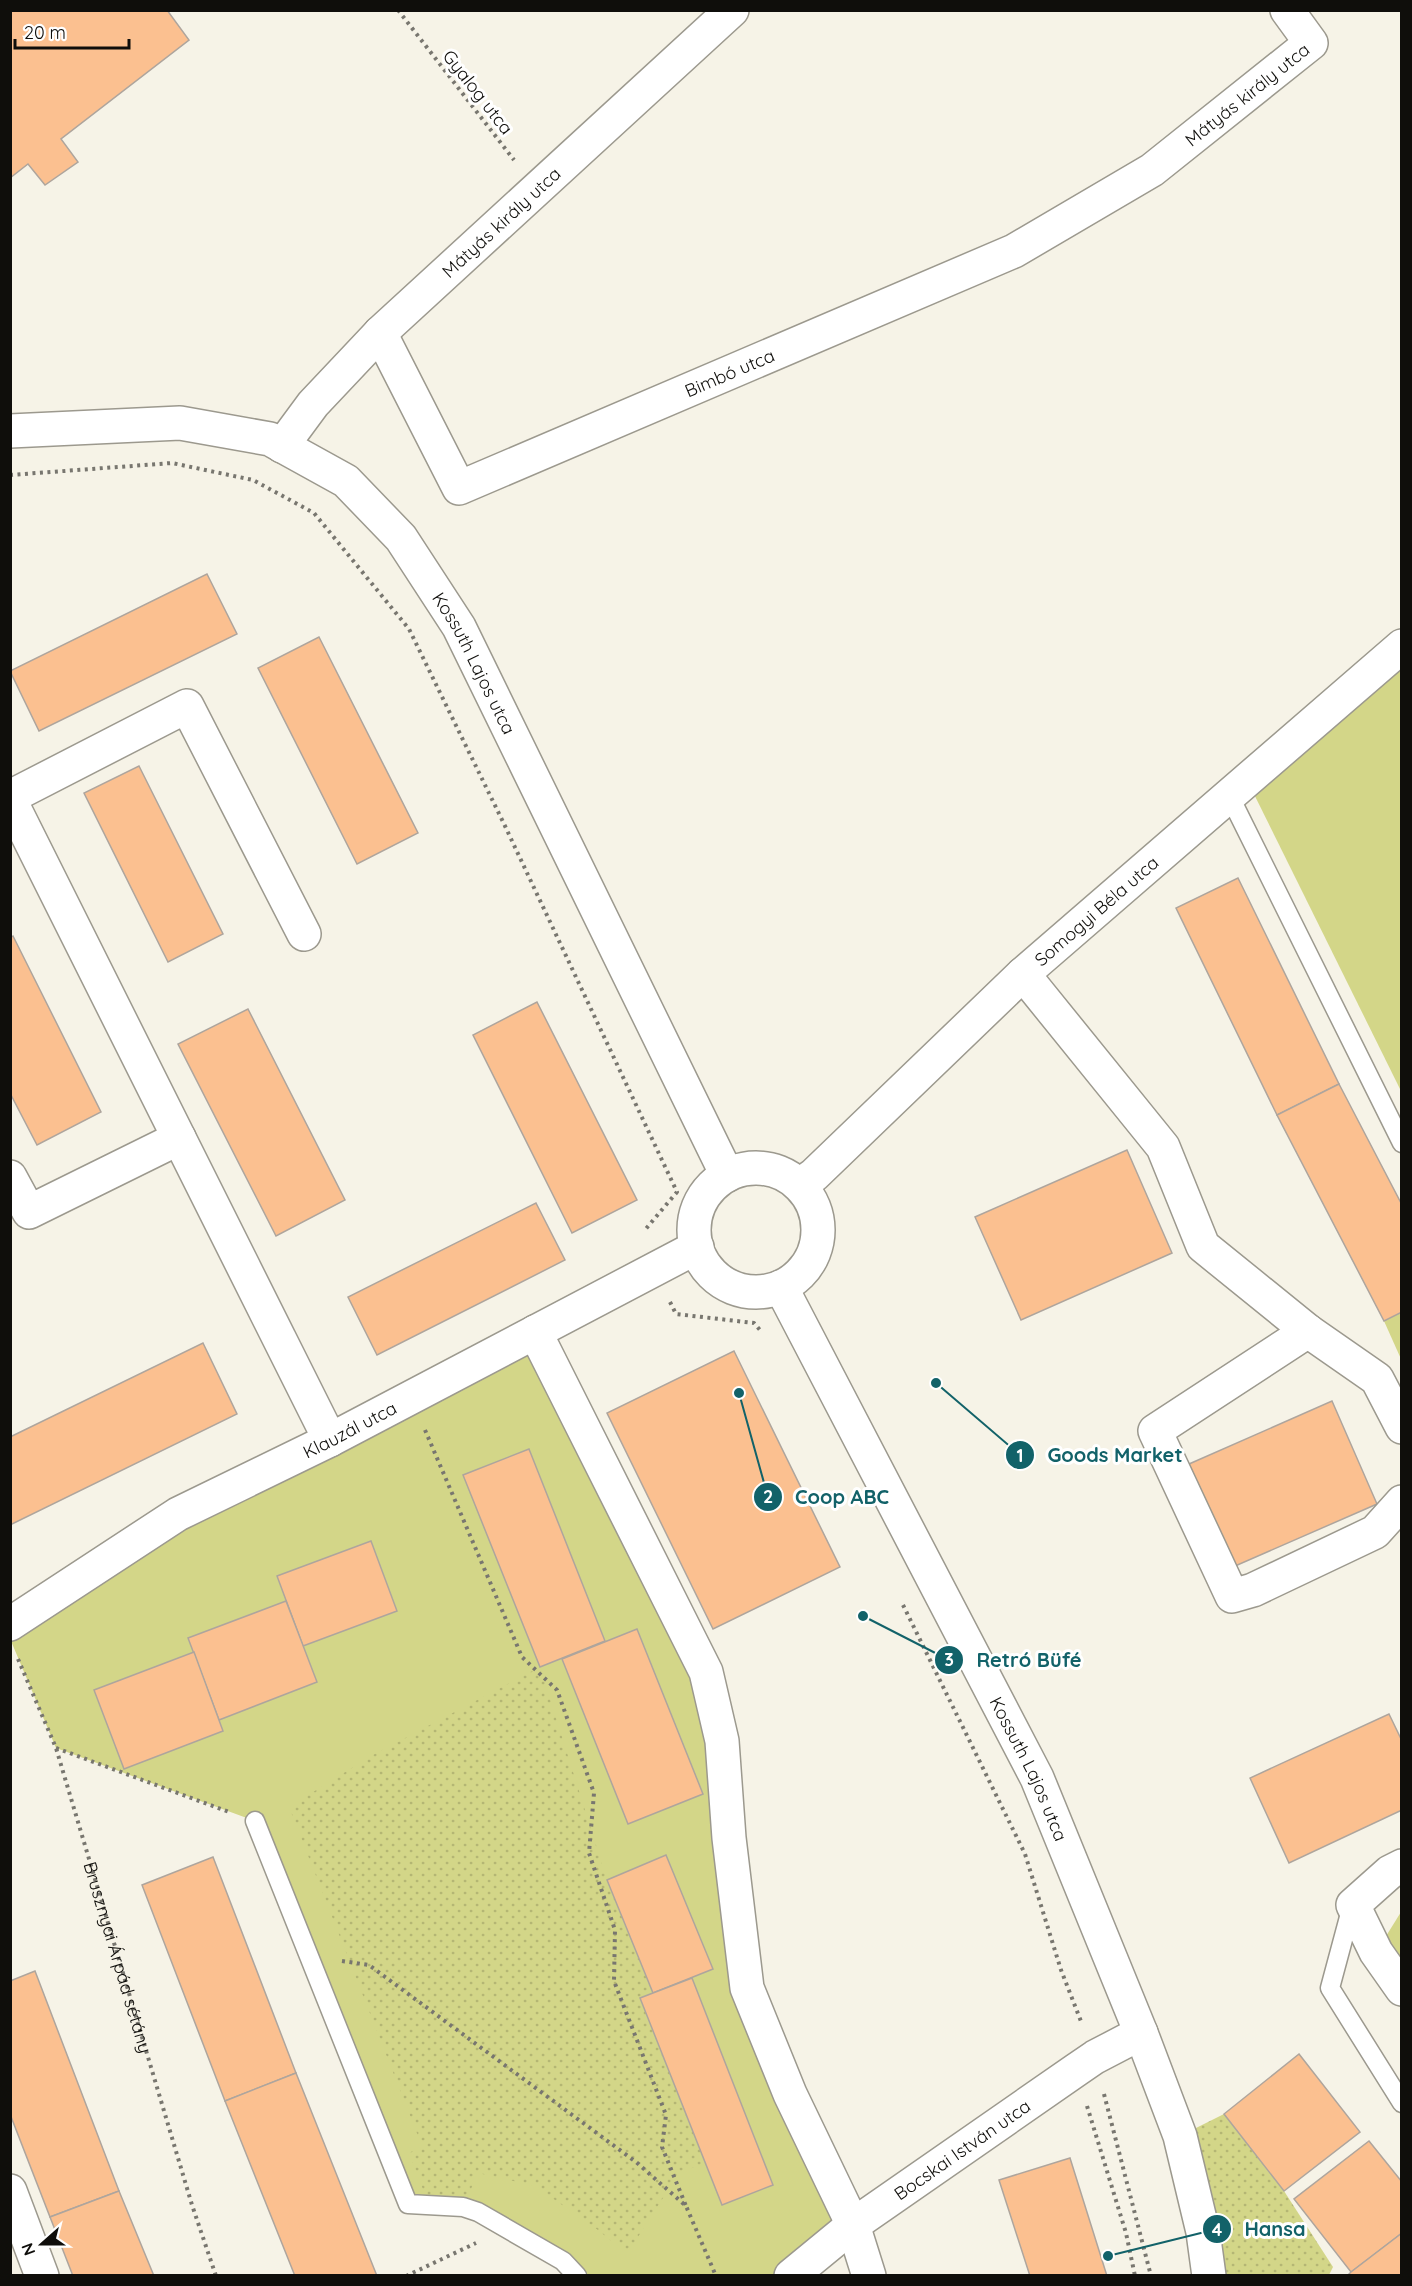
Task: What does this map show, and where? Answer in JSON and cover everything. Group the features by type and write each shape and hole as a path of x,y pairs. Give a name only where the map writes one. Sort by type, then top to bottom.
{"street":[{"name":"Mátyás király utca","path":"282,446 314,404 380,333 732,10"},
{"name":"Mátyás király utca","path":"1152,170 1311,43 1287,10"},
{"name":"Bimbó utca","path":"380,333 459,488 1014,251 1152,170"},
{"name":"Kossuth Lajos utca","path":"10,431 180,423 270,440 346,481 354,489 401,538 459,627 727,1175"},
{"name":"Somogyi Béla utca","path":"800,1185 814,1175 1023,974 1401,646"},
{"path":"304,934 187,706 10,798 330,1440"},
{"path":"1023,974 1162,1147 1203,1246 1308,1331 1377,1378 1401,1427"},
{"path":"10,1177 29,1212 179,1138"},
{"path":"758,1167 779,1171 800,1185 810,1197 818,1214 819,1233 816,1251 806,1268 794,1281 760,1293 742,1291 726,1285 712,1274 702,1261 694,1226 697,1208 706,1192 719,1179 737,1170 758,1167"},
{"name":"Klauzál utca","path":"13,1638 178,1514 330,1440 653,1268 697,1247"},
{"name":"Kossuth Lajos utca","path":"781,1287 1037,1778 1141,2033 1180,2136 1203,2232 1209,2276"},
{"path":"1308,1331 1155,1431 1232,1596 1253,1590 1375,1532 1401,1502"},
{"path":"535,1332 706,1672 722,1741 729,1838 747,1988 790,2094 853,2225 869,2276"},
{"path":"1401,1866 1390,1872 1353,1905 1376,1952 1401,1989"},
{"name":"Bocskai István utca","path":"791,2276 853,2225 1085,2064 1141,2033"},
{"path":"10,2191 42,2276"}],"lane":[{"path":"1230,795 1401,1143"},
{"path":"255,1821 408,2205 463,2207 478,2212 563,2261 577,2276"},
{"path":"1353,1905 1330,1988 1401,2103"}],"path":[{"name":"Gyalog utca","path":"398,10 537,189"},
{"path":"10,476 172,464 253,480 314,513 408,629 505,826 677,1192 639,1238 676,1314 754,1323 766,1335"},
{"path":"411,1397 522,1657 557,1690 594,1793 590,1853 615,1930 614,1981 666,2115 662,2147 716,2276"},
{"path":"898,1596 1025,1854 1061,1970 1135,2276"},
{"name":"Brusznyai Árpád sétány","path":"13,1638 56,1748 192,2205 216,2276"},
{"path":"56,1748 255,1821"},
{"path":"309,1956 369,1965 636,2162 686,2206"},
{"path":"1085,2064 1151,2276"},
{"path":"406,2276 480,2240"}],"green space":[{"path":"1401,646 1401,1091 1247,780"},
{"path":"1401,1312 1401,1359 1384,1321"},
{"path":"535,1332 706,1672 747,1988 853,2225 791,2275 577,2276 478,2212 408,2204 255,1821 56,1748 11,1641 10,1624"},
{"path":"540,1667 607,1880 653,1993 641,1998 705,2163 679,2173 627,2254 598,2230 535,2186 478,2173 463,2207 429,2205 409,2153 422,2146 289,1807 371,1756"},
{"path":"1401,1912 1401,1967 1383,1941"},
{"path":"1224,2114 1284,2191 1333,2267 1329,2275 1209,2275 1180,2136"}],"building":[{"path":"10,10 167,10 189,40 61,139 78,162 45,185 28,164 10,178"},
{"path":"207,574 237,634 39,731 10,671"},
{"path":"319,637 418,833 357,864 258,668"},
{"path":"139,766 223,934 168,962 84,793"},
{"path":"1238,878 1339,1084 1277,1115 1176,908"},
{"path":"13,936 101,1112 37,1145 10,1093 10,938"},
{"path":"537,1002 637,1200 572,1233 473,1035"},
{"path":"248,1009 345,1200 276,1236 178,1044"},
{"path":"1339,1084 1402,1205 1402,1312 1384,1321 1277,1115"},
{"path":"1127,1150 1172,1253 1021,1320 975,1217"},
{"path":"536,1203 565,1260 377,1355 348,1297"},
{"path":"203,1343 237,1414 10,1525 10,1437"},
{"path":"734,1351 840,1567 713,1629 607,1413"},
{"path":"1332,1401 1377,1504 1226,1570 1180,1468"},
{"path":"529,1449 605,1641 540,1667 463,1475"},
{"path":"371,1541 397,1611 303,1646 277,1576"},
{"path":"286,1601 317,1682 219,1720 188,1638"},
{"path":"637,1629 703,1794 628,1824 562,1659"},
{"path":"194,1652 223,1731 124,1769 94,1690"},
{"path":"1389,1714 1402,1741 1402,1810 1289,1863 1250,1778"},
{"path":"666,1855 713,1969 653,1993 607,1880"},
{"path":"213,1857 296,2073 225,2101 142,1885"},
{"path":"35,1971 119,2191 50,2217 10,2114 10,1981"},
{"path":"692,1978 773,2185 722,2205 640,1998"},
{"path":"1299,2054 1360,2132 1284,2191 1224,2114"},
{"path":"296,2073 377,2276 295,2276 225,2101"},
{"path":"1369,2141 1402,2182 1402,2233 1351,2272 1294,2199"},
{"path":"1070,2158 1107,2276 1030,2276 999,2180"},
{"path":"119,2191 154,2276 73,2276 50,2217"},
{"path":"1402,2233 1402,2276 1347,2276 1351,2272"}],"place":[{"name":"Goods Market","path":"936,1383"},
{"name":"Coop ABC","path":"739,1393"},
{"name":"Retró Büfé","path":"863,1616"},
{"name":"Hansa","path":"1108,2256"}]}
